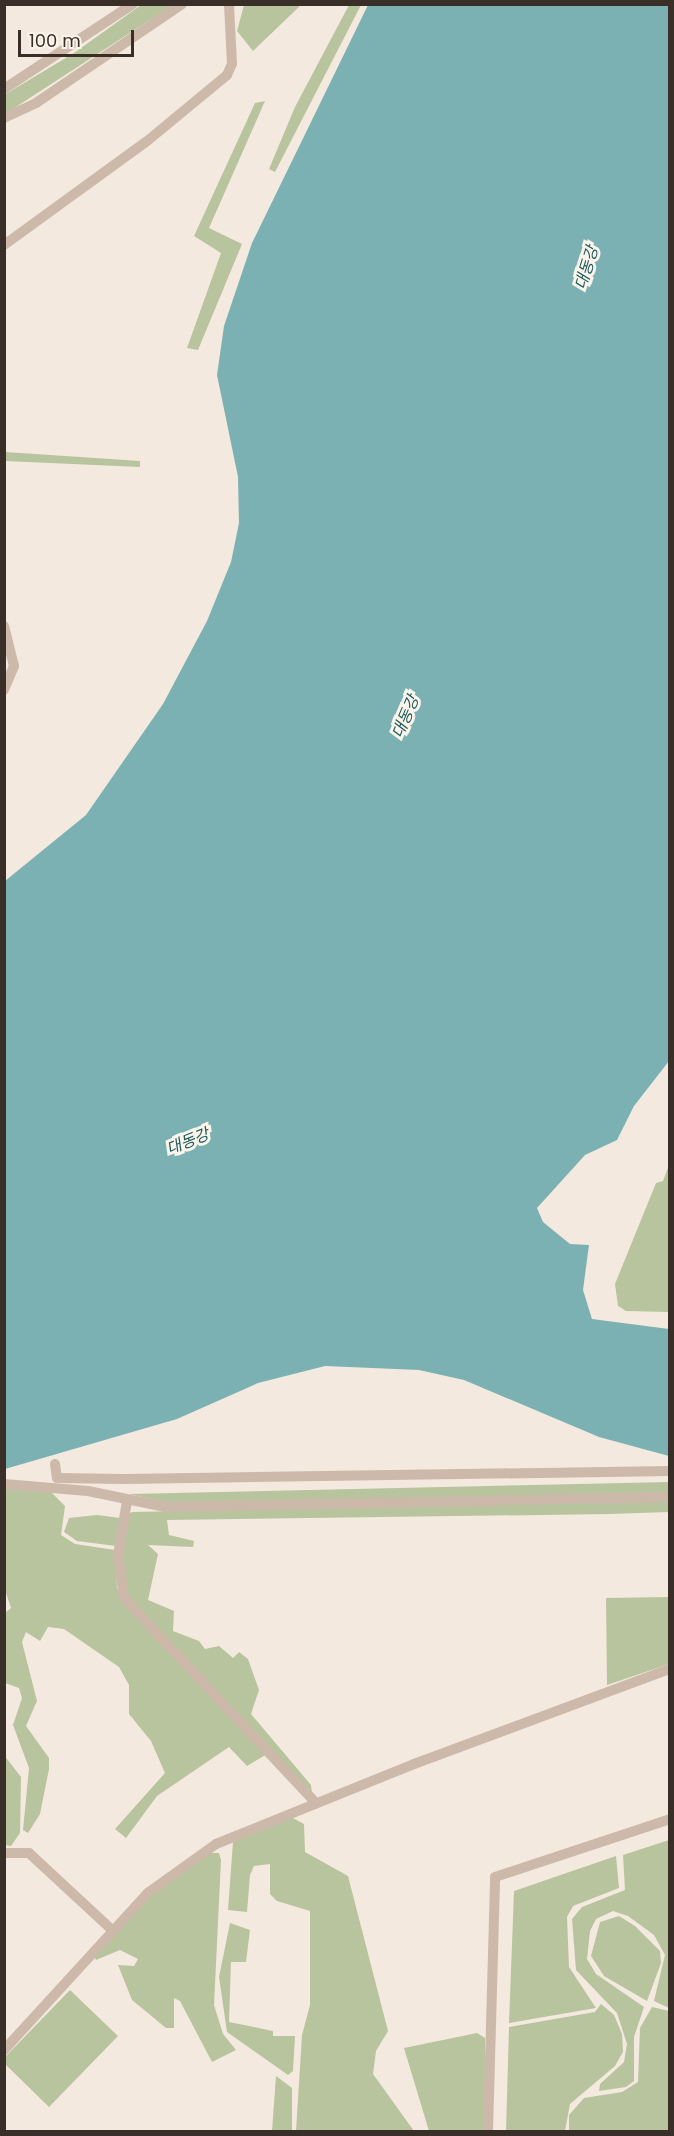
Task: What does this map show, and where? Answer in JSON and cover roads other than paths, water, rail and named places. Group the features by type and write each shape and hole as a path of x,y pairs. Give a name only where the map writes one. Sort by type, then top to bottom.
{"street":[{"path":"4,89 133,4"},
{"path":"4,118 36,103 182,4"},
{"path":"4,245 146,142 227,75 232,64 229,4"},
{"path":"4,626 14,666 4,690"},
{"path":"55,1464 57,1478 125,1479 669,1472"},
{"path":"4,1484 78,1490 165,1507 669,1497"},
{"path":"127,1501 118,1555 124,1598 316,1803"},
{"path":"4,2050 111,1929 188,1861 237,1833 669,1669"},
{"path":"488,2132 495,1877 505,1870 669,1819"},
{"path":"4,1853 29,1853 111,1929"}],"water":[{"name":"대동강","path":"368,5 669,5 669,1061 634,1106 617,1140 585,1155 537,1208 543,1222 570,1244 589,1245 583,1290 592,1319 669,1329 669,1456 599,1437 464,1380 419,1370 325,1366 258,1383 177,1419 5,1469 5,881 86,815 163,704 207,621 231,562 239,523 238,477 217,375 224,326 252,243"}]}
